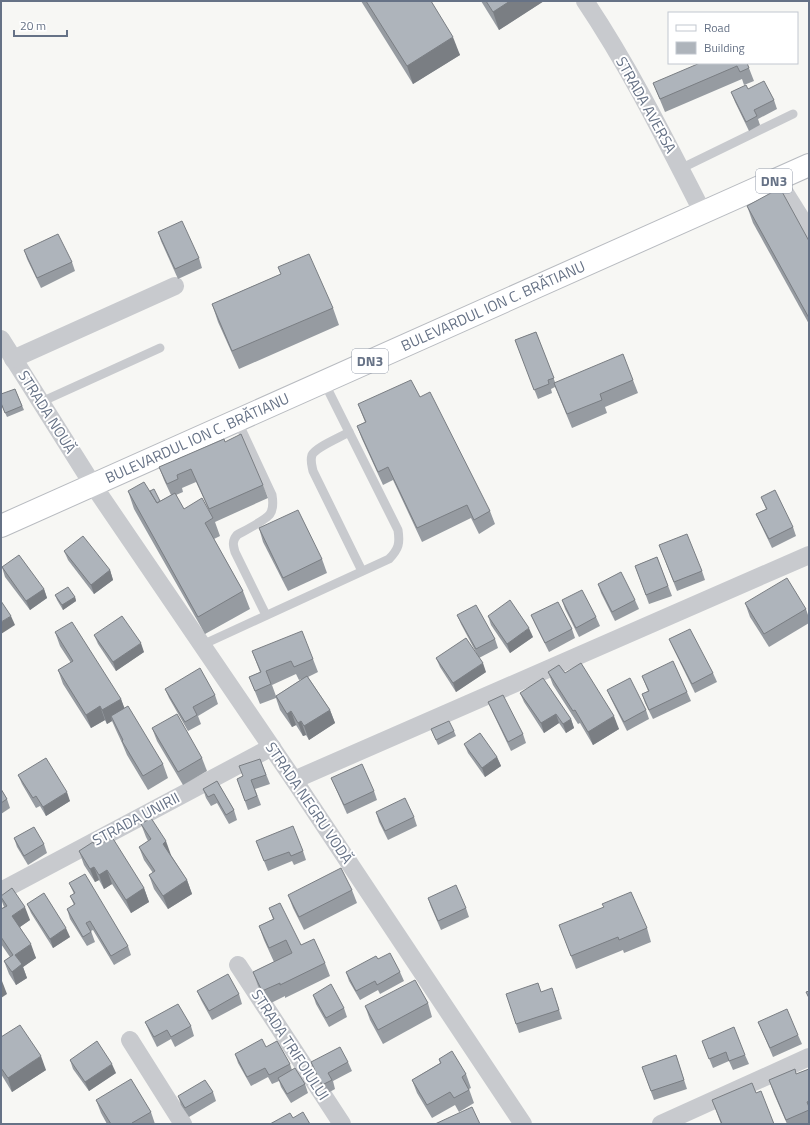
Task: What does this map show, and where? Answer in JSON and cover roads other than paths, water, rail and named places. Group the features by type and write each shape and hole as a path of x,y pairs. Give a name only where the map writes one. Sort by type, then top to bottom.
{"main road":[{"name":"BULEVARDUL ION C. BRĂTIANU","path":"1,526 809,165"}],"street":[{"name":"STRADA AVERSA","path":"585,1 633,79 703,213"},
{"path":"777,180 809,231"},
{"path":"13,359 175,286"},
{"name":"STRADA NOUĂ","path":"1,339 93,485"},
{"name":"STRADA NEGRU VODĂ","path":"93,485 272,747 523,1124"},
{"path":"294,780 809,555"},
{"name":"STRADA UNIRII","path":"1,891 272,747"},
{"name":"STRADA TRIFOIULUI","path":"238,965 342,1124"},
{"path":"130,1040 183,1124"},
{"path":"661,1124 809,1057"}],"lane":[{"path":"680,169 793,114"},
{"path":"41,402 160,348"},
{"path":"202,645 389,559 396,552 399,540 398,530 324,382"},
{"path":"237,420 272,495 272,510 269,516 237,535 233,539 233,545 236,552 266,615"},
{"path":"349,432 318,449 312,454 311,462 313,471 362,571"}]}
